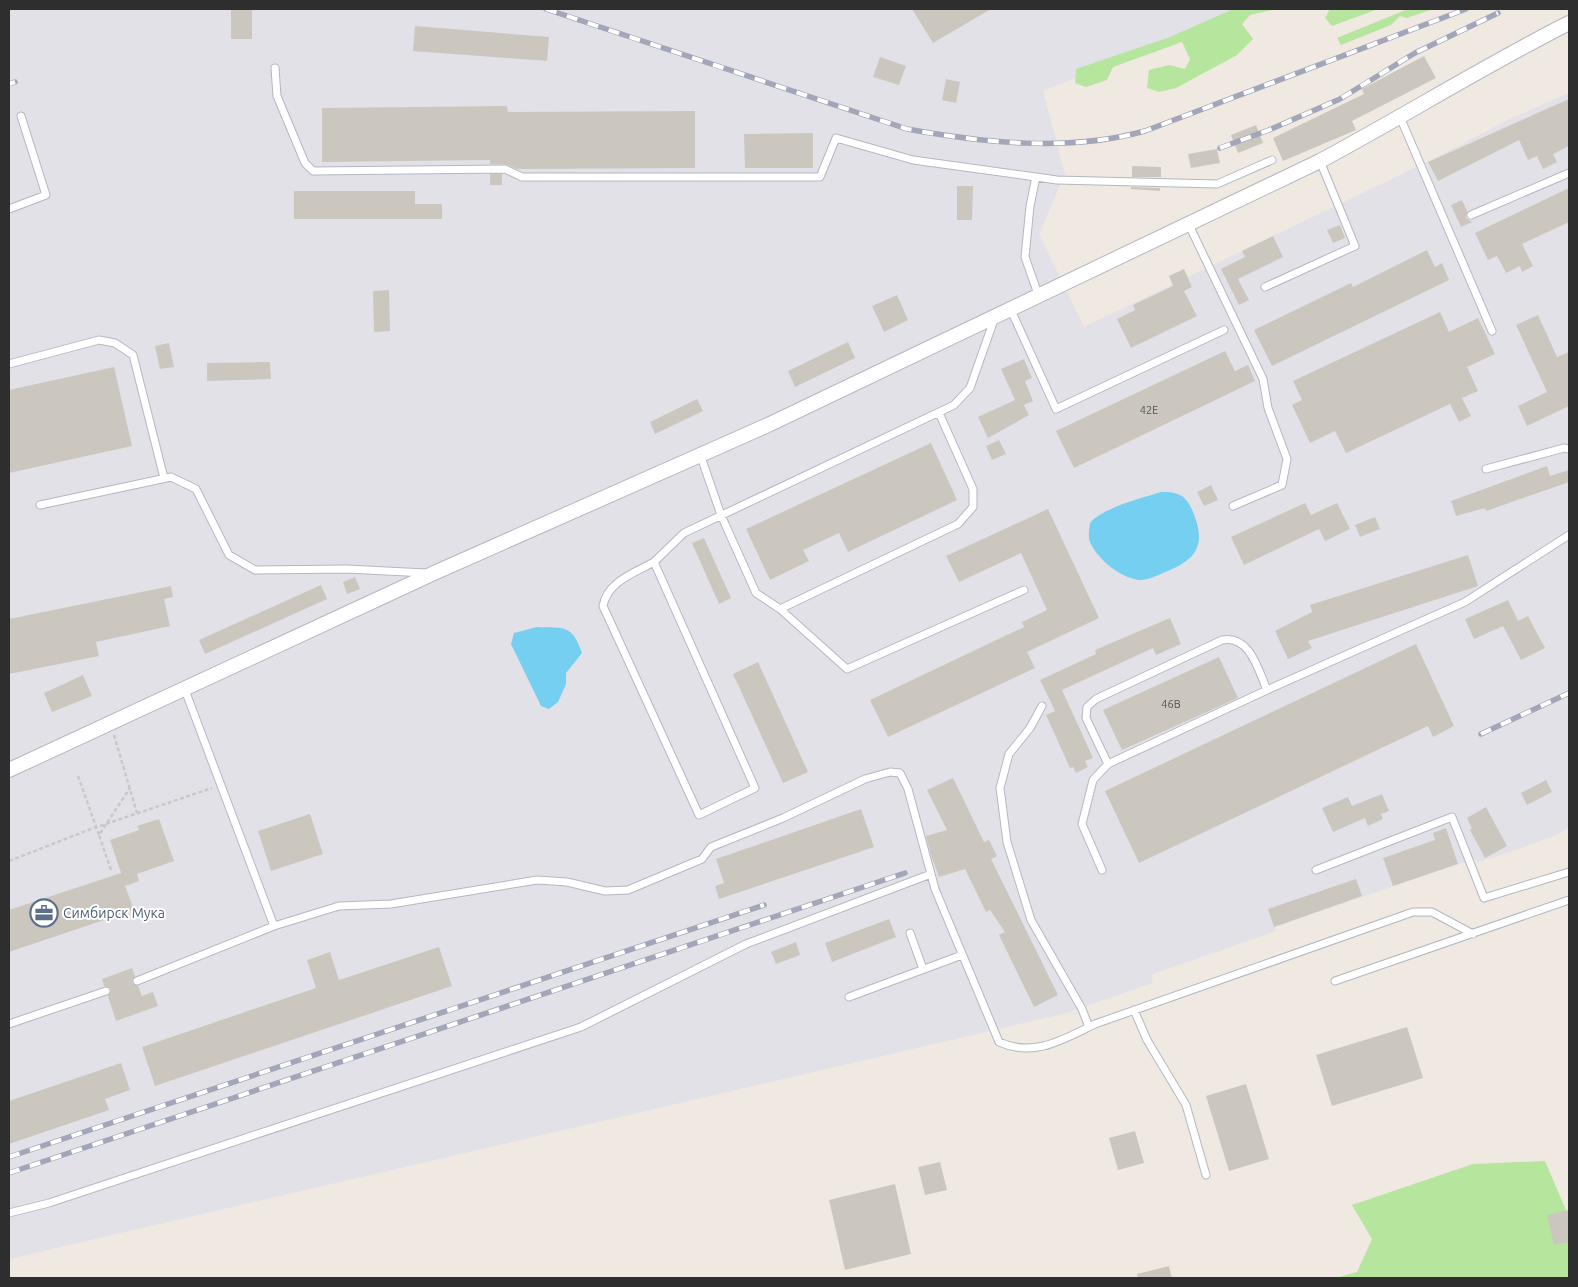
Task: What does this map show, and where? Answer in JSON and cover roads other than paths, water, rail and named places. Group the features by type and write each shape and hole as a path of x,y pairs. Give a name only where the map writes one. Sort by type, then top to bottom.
{"street":[{"path":"9,770 434,573 768,425 996,314 1320,161 1400,117 1477,71 1569,23"}],"lane":[{"path":"275,68 277,96 304,163 313,171 505,169 522,177 820,177 836,138 913,160 1036,177 1078,180 1217,184 1272,160"},
{"path":"9,209 46,195 21,116"},
{"path":"1400,117 1492,331"},
{"path":"1265,287 1355,246 1320,161"},
{"path":"1471,215 1569,173"},
{"path":"1036,177 1030,206 1025,257 1038,294"},
{"path":"1188,223 1263,379 1268,408 1287,459 1282,486 1233,506"},
{"path":"1009,308 1056,409 1224,330"},
{"path":"654,562 755,788 698,815 603,606 605,595 614,584 654,562 684,533 954,405 970,388 996,314"},
{"path":"9,364 99,340 115,343 133,355 164,478"},
{"path":"780,610 958,524 973,507 973,489 939,412"},
{"path":"1486,469 1564,448 1569,449"},
{"path":"700,454 721,516 756,593 780,610 848,669 1024,590"},
{"path":"40,505 171,477 196,490 230,555 255,570 347,569 434,573"},
{"path":"1102,870 1082,824 1093,780 1108,764 1267,690 1465,602 1569,535"},
{"path":"1108,764 1086,718 1087,707 1105,695 1222,640 1232,639 1243,644 1252,656 1267,690"},
{"path":"185,690 274,926"},
{"path":"1042,706 1030,728 1009,754 1000,788 1007,842 1031,920 1082,1009 1089,1027"},
{"path":"137,981 274,926 339,906 391,904 537,880 567,882 605,891 628,890 702,859 711,847 783,818 865,779 890,772 900,774 908,788 931,874 962,956 999,1042 1010,1046 1031,1048 1054,1042 1134,1010 1413,912 1432,912 1472,934"},
{"path":"1316,870 1452,817 1484,898 1569,872"},
{"path":"9,1213 58,1200 581,1027 746,944 931,874"},
{"path":"1335,981 1569,900"},
{"path":"910,933 923,969"},
{"path":"849,997 962,956"},
{"path":"9,1024 106,992"},
{"path":"1134,1010 1147,1040 1186,1105 1206,1176"}],"water":[{"path":"1161,492 1172,492 1185,498 1188,502 1199,534 1196,550 1184,563 1153,577 1141,580 1121,574 1108,565 1093,548 1089,538 1090,523 1113,508"},
{"path":"537,627 554,627 570,632 575,637 582,653 566,673 566,684 558,702 549,709 541,706 511,644 514,633"}],"railway":[{"path":"546,9 907,129 966,138 1027,143 1087,142 1145,131 1466,9"},
{"path":"1220,148 1269,130 1340,99 1415,53 1498,13"},
{"path":"9,84 15,82"},
{"path":"1481,734 1569,693"},
{"path":"9,1173 905,873"},
{"path":"9,1157 764,905"}],"place":[{"name":"Симбирск Мука","path":"44,913"}]}
